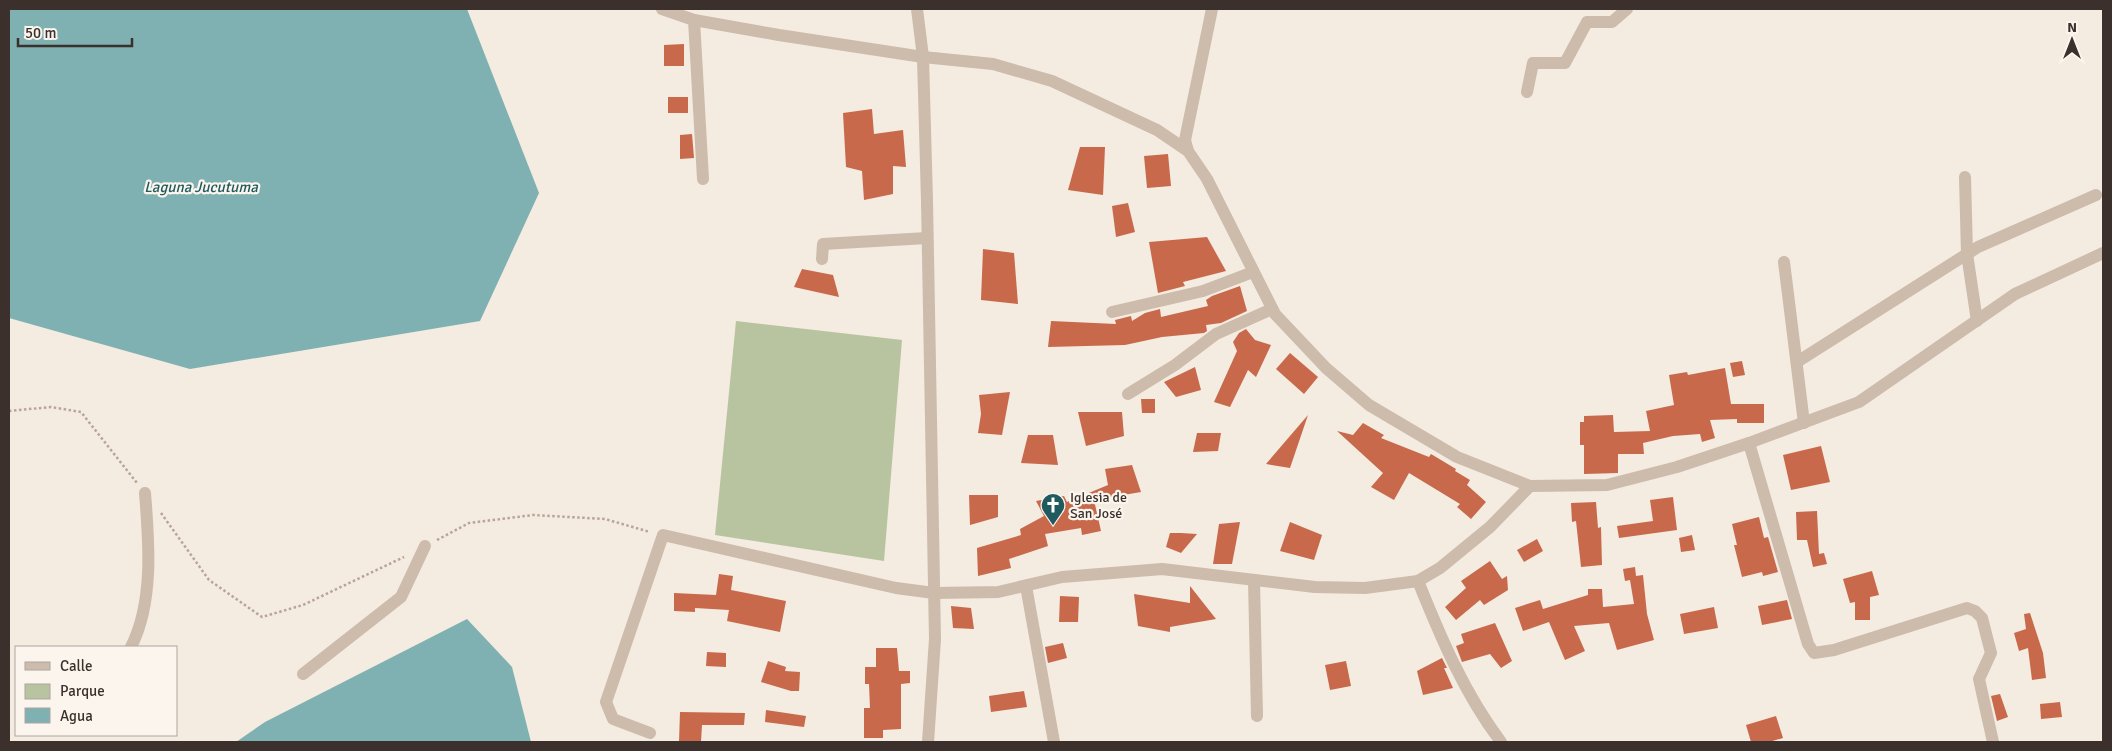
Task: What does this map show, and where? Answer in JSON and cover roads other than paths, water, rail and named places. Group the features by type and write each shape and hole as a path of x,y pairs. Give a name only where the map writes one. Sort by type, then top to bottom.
{"street":[{"path":"662,9 694,20 923,58 993,64 1052,81 1157,130 1188,151"},
{"path":"917,9 923,58 935,639 928,742"},
{"path":"1212,9 1185,140 1188,151 1207,180 1272,309 1326,368 1369,405 1457,457 1530,486 1607,485 1677,467 1749,443 1859,402 2015,294 2103,253"},
{"path":"1527,92 1533,63 1565,63 1587,22 1612,22 1627,9"},
{"path":"694,20 703,179"},
{"path":"1965,177 1968,254 1977,321"},
{"path":"1797,362 1978,246 2096,195"},
{"path":"822,259 823,244 927,238"},
{"path":"1784,262 1804,423"},
{"path":"1112,312 1203,291 1253,272"},
{"path":"1128,394 1175,365 1216,334 1272,309"},
{"path":"1749,443 1808,644 1814,653 1834,650 1967,608 1975,611 1982,618 1991,653 1979,679 1993,742"},
{"path":"650,733 613,719 606,702 663,535 896,588 934,593 998,592 1062,577 1162,569 1315,587 1365,588 1418,581 1440,568 1490,527 1530,486"},
{"path":"132,646 141,628 150,551 145,493"},
{"path":"303,674 401,597 425,546"},
{"path":"1254,580 1257,716"},
{"path":"1418,581 1449,656 1487,723 1502,742"},
{"path":"1026,586 1054,742"}],"water":[{"name":"Laguna Jucutuma","path":"9,9 467,9 539,193 480,321 190,369 9,318"},
{"path":"467,619 512,667 531,742 236,742 265,722"}],"place":[{"name":"Iglesia de San José","path":"1053,526"}]}
